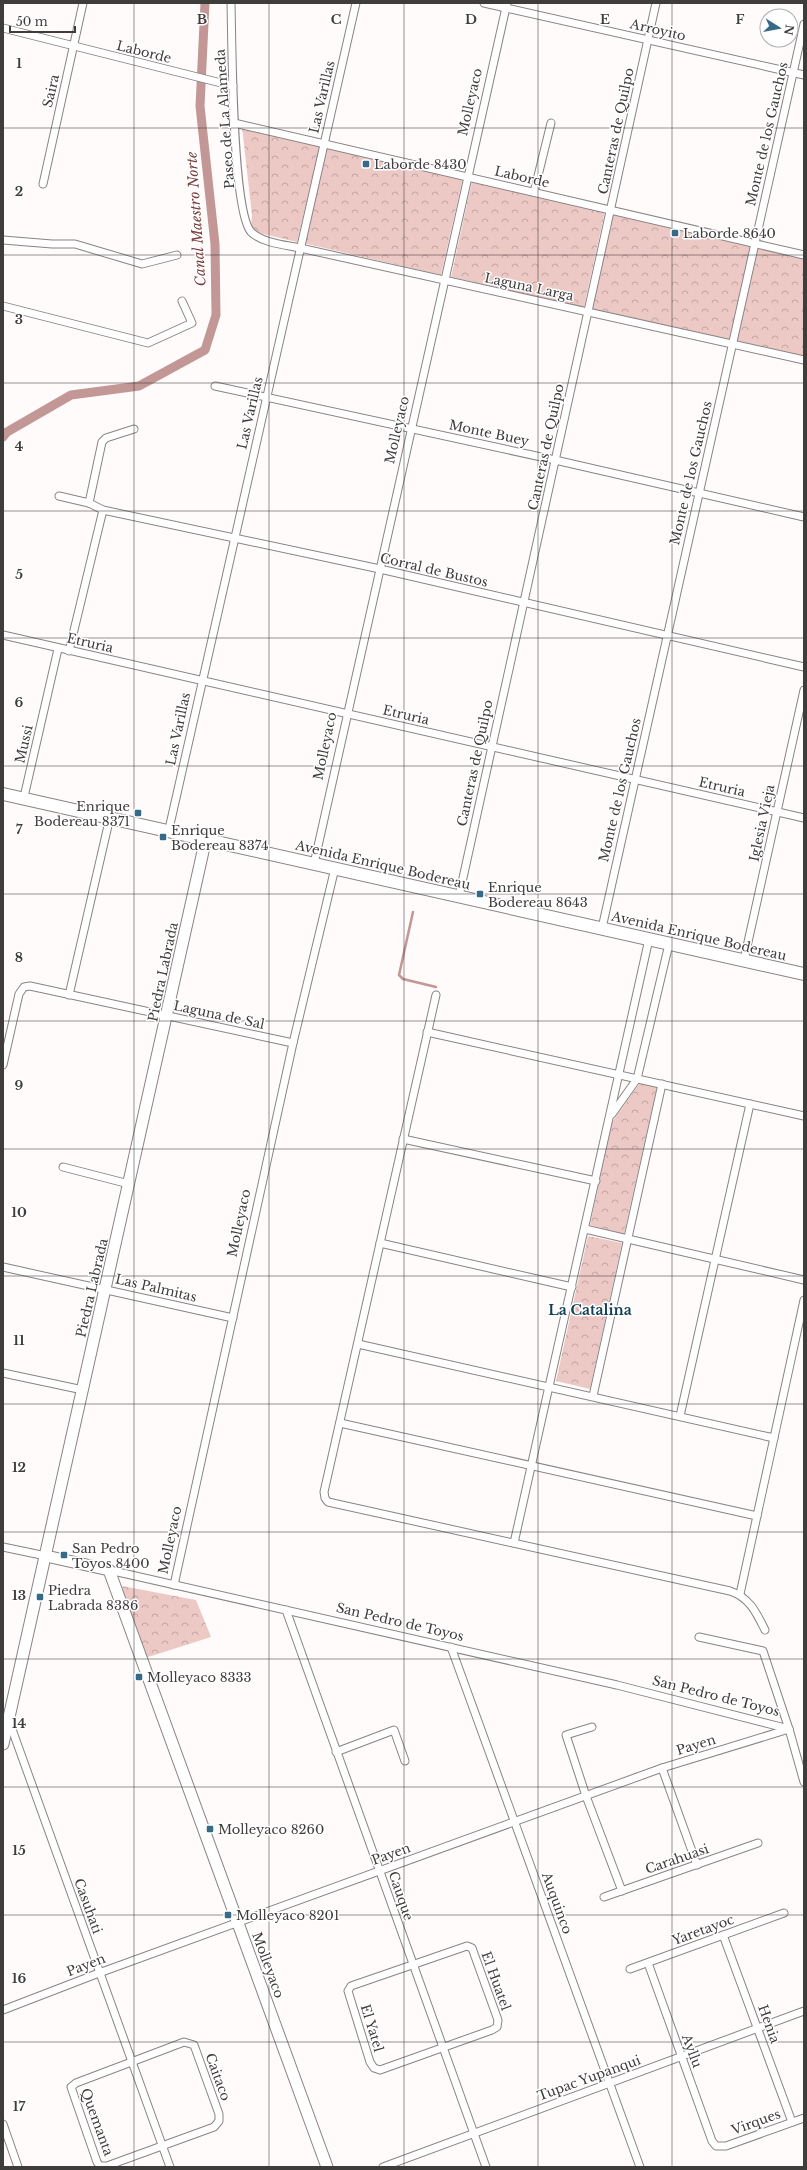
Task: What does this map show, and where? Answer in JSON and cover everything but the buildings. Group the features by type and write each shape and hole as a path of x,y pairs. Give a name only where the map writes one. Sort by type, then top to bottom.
{"main road":[{"name":"Avenida Enrique Bodereau","path":"3,794 24,797 168,829 314,864 804,974"},
{"name":"Piedra Labrada","path":"3,1740 168,1016 206,838"},
{"name":"San Pedro de Toyos","path":"46,1556 109,1570"},
{"name":"Molleyaco","path":"109,1570 327,2167"}],"street":[{"name":"Saira","path":"43,184 83,3"},
{"name":"Paseo de La Alameda","path":"231,3 234,123 243,210 246,223 251,231"},
{"name":"Las Varillas","path":"168,829 356,3"},
{"name":"Arroyito","path":"484,3 506,5 648,40 804,75"},
{"name":"Canteras de Quilpo","path":"459,896 656,3"},
{"name":"Molleyaco","path":"314,864 446,281 506,5"},
{"name":"Monte de los Gauchos","path":"602,928 804,24"},
{"name":"Laborde","path":"3,28 233,86"},
{"name":"Laborde","path":"234,123 804,255"},
{"path":"534,192 551,123"},
{"name":"Laguna Larga","path":"251,231 258,236 300,248 804,360"},
{"path":"3,240 52,244 75,244 142,264 177,254"},
{"path":"3,306 148,343 192,323 182,301"},
{"name":"Monte Buey","path":"215,386 555,460 804,517"},
{"path":"89,503 102,442 106,438 134,429"},
{"name":"Corral de Bustos","path":"59,496 89,503 103,510 380,569 804,667"},
{"path":"69,651 103,510"},
{"name":"Etruria","path":"3,635 804,818"},
{"name":"Mussi","path":"24,797 58,648"},
{"name":"Iglesia Vieja","path":"744,960 804,690"},
{"path":"69,995 110,817"},
{"name":"Molleyaco","path":"174,1585 293,1043 335,868"},
{"path":"514,1543 620,1075 649,939"},
{"path":"610,1116 637,1079 669,944"},
{"name":"Laguna de Sal","path":"3,1065 19,994 24,987 30,986 293,1043"},
{"path":"436,995 324,1492 324,1501 740,1594 757,1612 765,1630"},
{"path":"427,1032 804,1116"},
{"path":"593,1396 626,1240 662,1084"},
{"path":"680,1416 750,1104"},
{"path":"403,1139 596,1181"},
{"path":"63,1167 129,1184"},
{"path":"585,1229 626,1240 804,1280"},
{"path":"380,1243 572,1287"},
{"name":"Las Palmitas","path":"3,1267 233,1318"},
{"path":"740,1594 804,1300"},
{"path":"358,1344 774,1438"},
{"path":"3,1373 83,1390"},
{"path":"340,1424 757,1516"},
{"name":"San Pedro de Toyos","path":"3,1547 46,1556"},
{"name":"San Pedro de Toyos","path":"109,1570 617,1685 789,1729"},
{"name":"Cauque","path":"286,1610 486,2167"},
{"path":"699,1637 763,1651 789,1729 800,1756 804,1782"},
{"name":"Auquinco","path":"451,1647 640,2167"},
{"name":"Casuhati","path":"8,1720 170,2167"},
{"path":"592,1727 566,1735 586,1796 622,1891"},
{"name":"Payen","path":"3,2010 99,1973 662,1768 789,1729"},
{"path":"336,1752 394,1730 405,1761"},
{"path":"662,1768 697,1864"},
{"name":"Carahuasi","path":"604,1897 758,1843"},
{"name":"Yaretayoc","path":"630,1969 784,1913"},
{"name":"Henia","path":"723,1935 792,2122"},
{"name":"El Huatel","path":"412,1964 467,1946 472,1948 498,2020 497,2027 443,2048"},
{"name":"Ayllu","path":"648,1963 712,2141 716,2146"},
{"name":"El Yatel","path":"412,1964 351,1986 348,1991 370,2062 374,2068 380,2070 443,2048"},
{"name":"Tupac Yupanqui","path":"383,2167 804,2011"},
{"name":"Caitaco","path":"132,2062 184,2042 194,2045 219,2114 219,2121 214,2127 162,2146"},
{"name":"Quemanta","path":"132,2062 71,2086 97,2162 100,2166 107,2166 162,2146"},
{"name":"Virques","path":"716,2146 726,2146 804,2118"},
{"path":"3,2124 18,2167"}],"green space":[{"path":"242,127 320,145 297,242 251,231 252,215"},
{"path":"325,146 463,178 441,275 303,243"},
{"path":"472,181 605,211 584,307 451,277"},
{"path":"613,214 751,246 729,340 591,308"},
{"path":"757,247 804,258 804,357 735,341"},
{"path":"640,1083 657,1087 624,1234 590,1225 612,1122"},
{"path":"588,1236 622,1243 590,1389 556,1381"},
{"path":"122,1586 196,1600 211,1637 142,1659"}],"waterway":[{"name":"Canal Maestro Norte","path":"3,437 7,432 71,395 139,386 205,350 216,315 215,244 200,106 205,3"},
{"path":"413,912 399,975 403,979 436,987"}],"place":[{"name":"Laborde 8430","path":"366,164"},
{"name":"Laborde 8640","path":"675,233"},
{"name":"Enrique Bodereau 8371","path":"138,813"},
{"name":"Enrique Bodereau 8374","path":"163,837"},
{"name":"Enrique Bodereau 8643","path":"480,894"},
{"name":"San Pedro Toyos 8400","path":"64,1555"},
{"name":"Piedra Labrada 8386","path":"40,1597"},
{"name":"Molleyaco 8333","path":"139,1677"},
{"name":"Molleyaco 8260","path":"210,1829"},
{"name":"Molleyaco 8201","path":"228,1915"}],"district":[{"name":"La Catalina","path":"590,1310"}]}
